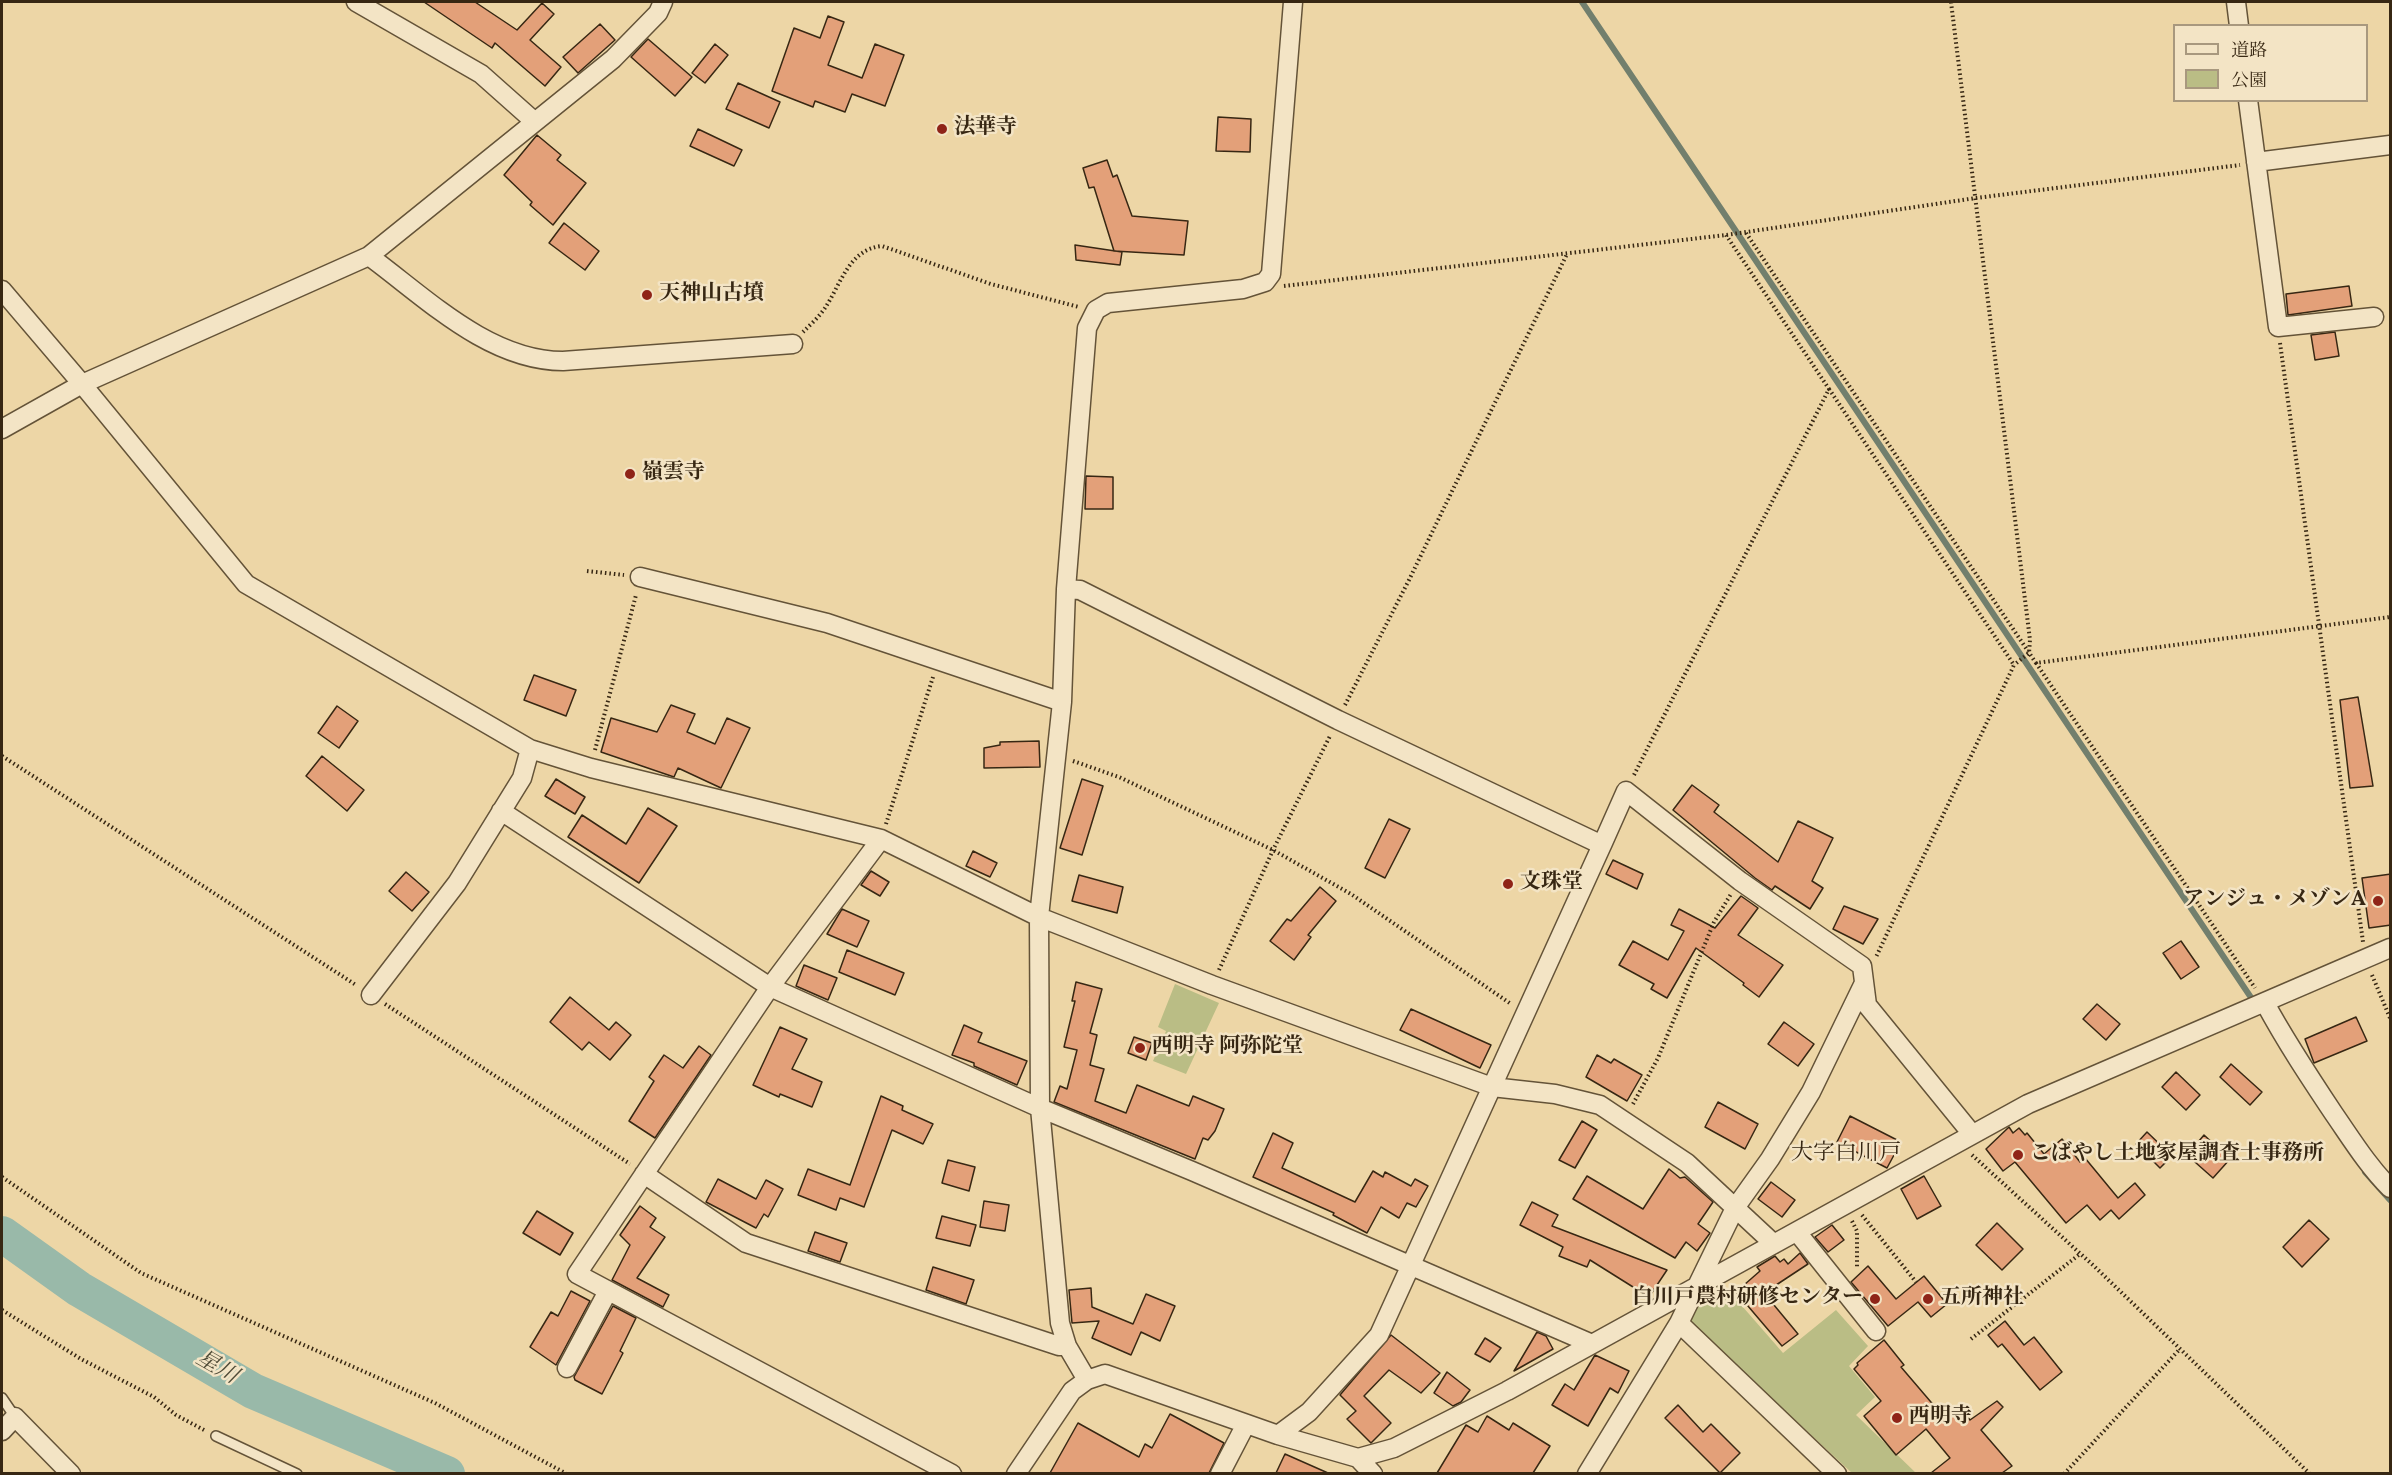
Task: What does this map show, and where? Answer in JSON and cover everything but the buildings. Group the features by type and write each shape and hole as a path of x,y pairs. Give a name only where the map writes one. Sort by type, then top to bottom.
{"street":[{"path":"356,2 481,74 535,122"},
{"path":"2,429 82,384 369,256 613,59 658,13 663,2"},
{"path":"1088,1380 1067,1346 1060,1323 1040,1108 1039,917 1062,702 1066,589 1087,328 1096,310 1108,303 1243,289 1265,282 1271,274 1293,2"},
{"path":"2236,2 2239,24"},
{"path":"2248,102 2278,327 2374,317"},
{"path":"2256,162 2391,145"},
{"path":"369,256 485,341 530,359 563,361 793,344"},
{"path":"2,290 246,584 530,749 591,768 881,839 1039,917 1212,985 1491,1086 1555,1094 1600,1105 1687,1163 1774,1244"},
{"path":"640,577 827,623 1062,702"},
{"path":"1066,589 1080,590 1338,720 1602,845"},
{"path":"371,995 458,883 522,778 530,749"},
{"path":"1278,1435 1309,1412 1379,1335 1626,790 1740,881 1862,966 1867,1005 1965,1138"},
{"path":"501,811 770,987 1040,1108 1192,1171 1592,1344"},
{"path":"881,839 770,987 577,1274 952,1473"},
{"path":"1358,1458 1394,1448 1507,1391 2028,1104 2391,948"},
{"path":"1587,1473 1679,1323 1735,1208 1770,1159 1811,1092 1863,985"},
{"path":"2265,1003 2299,1063 2372,1170 2391,1188"},
{"path":"644,1174 746,1243 925,1304 1059,1346 1067,1346"},
{"path":"1797,1232 1876,1331"},
{"path":"567,1368 608,1291"},
{"path":"1679,1323 1837,1473"},
{"path":"1016,1473 1072,1391 1088,1380 1105,1374 1278,1435 1358,1458 1373,1473"},
{"path":"2,1431 15,1417 71,1473"},
{"path":"1220,1473 1246,1424"}],"lane":[{"path":"2,1398 15,1417"},
{"path":"216,1436 297,1473"}],"path":[{"path":"1951,2 2029,629 2029,653"},
{"path":"1265,282 1285,286 1746,233 1976,198 2256,162"},
{"path":"1746,233 2265,1003"},
{"path":"1726,235 2014,665"},
{"path":"793,344 825,309 844,271 872,247 882,246 991,284 1062,304 1096,310"},
{"path":"1212,985 1273,850 1409,580 1567,254"},
{"path":"2278,327 2365,959 2391,1018"},
{"path":"1626,790 1829,389"},
{"path":"587,571 640,577 591,768"},
{"path":"2036,663 2391,617"},
{"path":"1863,985 2014,665 2029,653"},
{"path":"881,839 939,661"},
{"path":"2,756 644,1174"},
{"path":"1055,756 1119,777 1273,850 1351,894 1525,1013"},
{"path":"1624,1121 1658,1058 1714,922 1740,881"},
{"path":"1965,1138 2080,1254 2310,1473"},
{"path":"2,1177 141,1273 435,1403 567,1473"},
{"path":"1848,1205 1857,1231 1857,1268"},
{"path":"1848,1205 1916,1282"},
{"path":"1971,1339 2080,1254"},
{"path":"2,1310 81,1359 154,1397 176,1415 216,1436"},
{"path":"2064,1473 2180,1350"}],"green space":[{"path":"1175,984 1219,1003 1186,1074 1153,1061 1166,1031 1158,1027"},
{"path":"1722,1283 1783,1353 1836,1310 1868,1346 1849,1366 1875,1397 1856,1415 1916,1473 1852,1473 1688,1321 1702,1290"}],"waterway":[{"path":"1582,2 2256,1005"},
{"path":"2365,1172 2390,1200"},
{"name":"星川","path":"2,1234 79,1289 253,1391 447,1474"}],"place":[{"name":"法華寺","path":"942,129"},
{"name":"天神山古墳","path":"647,295"},
{"name":"嶺雲寺","path":"630,474"},
{"name":"文珠堂","path":"1508,884"},
{"name":"アンジュ・メゾンA","path":"2378,901"},
{"name":"西明寺 阿弥陀堂","path":"1140,1048"},
{"name":"こばやし土地家屋調査士事務所","path":"2018,1155"},
{"name":"白川戸農村研修センター","path":"1875,1299"},
{"name":"五所神社","path":"1928,1299"},
{"name":"西明寺","path":"1897,1418"}],"district":[{"name":"大字白川戸","path":"1846,1155"}]}
